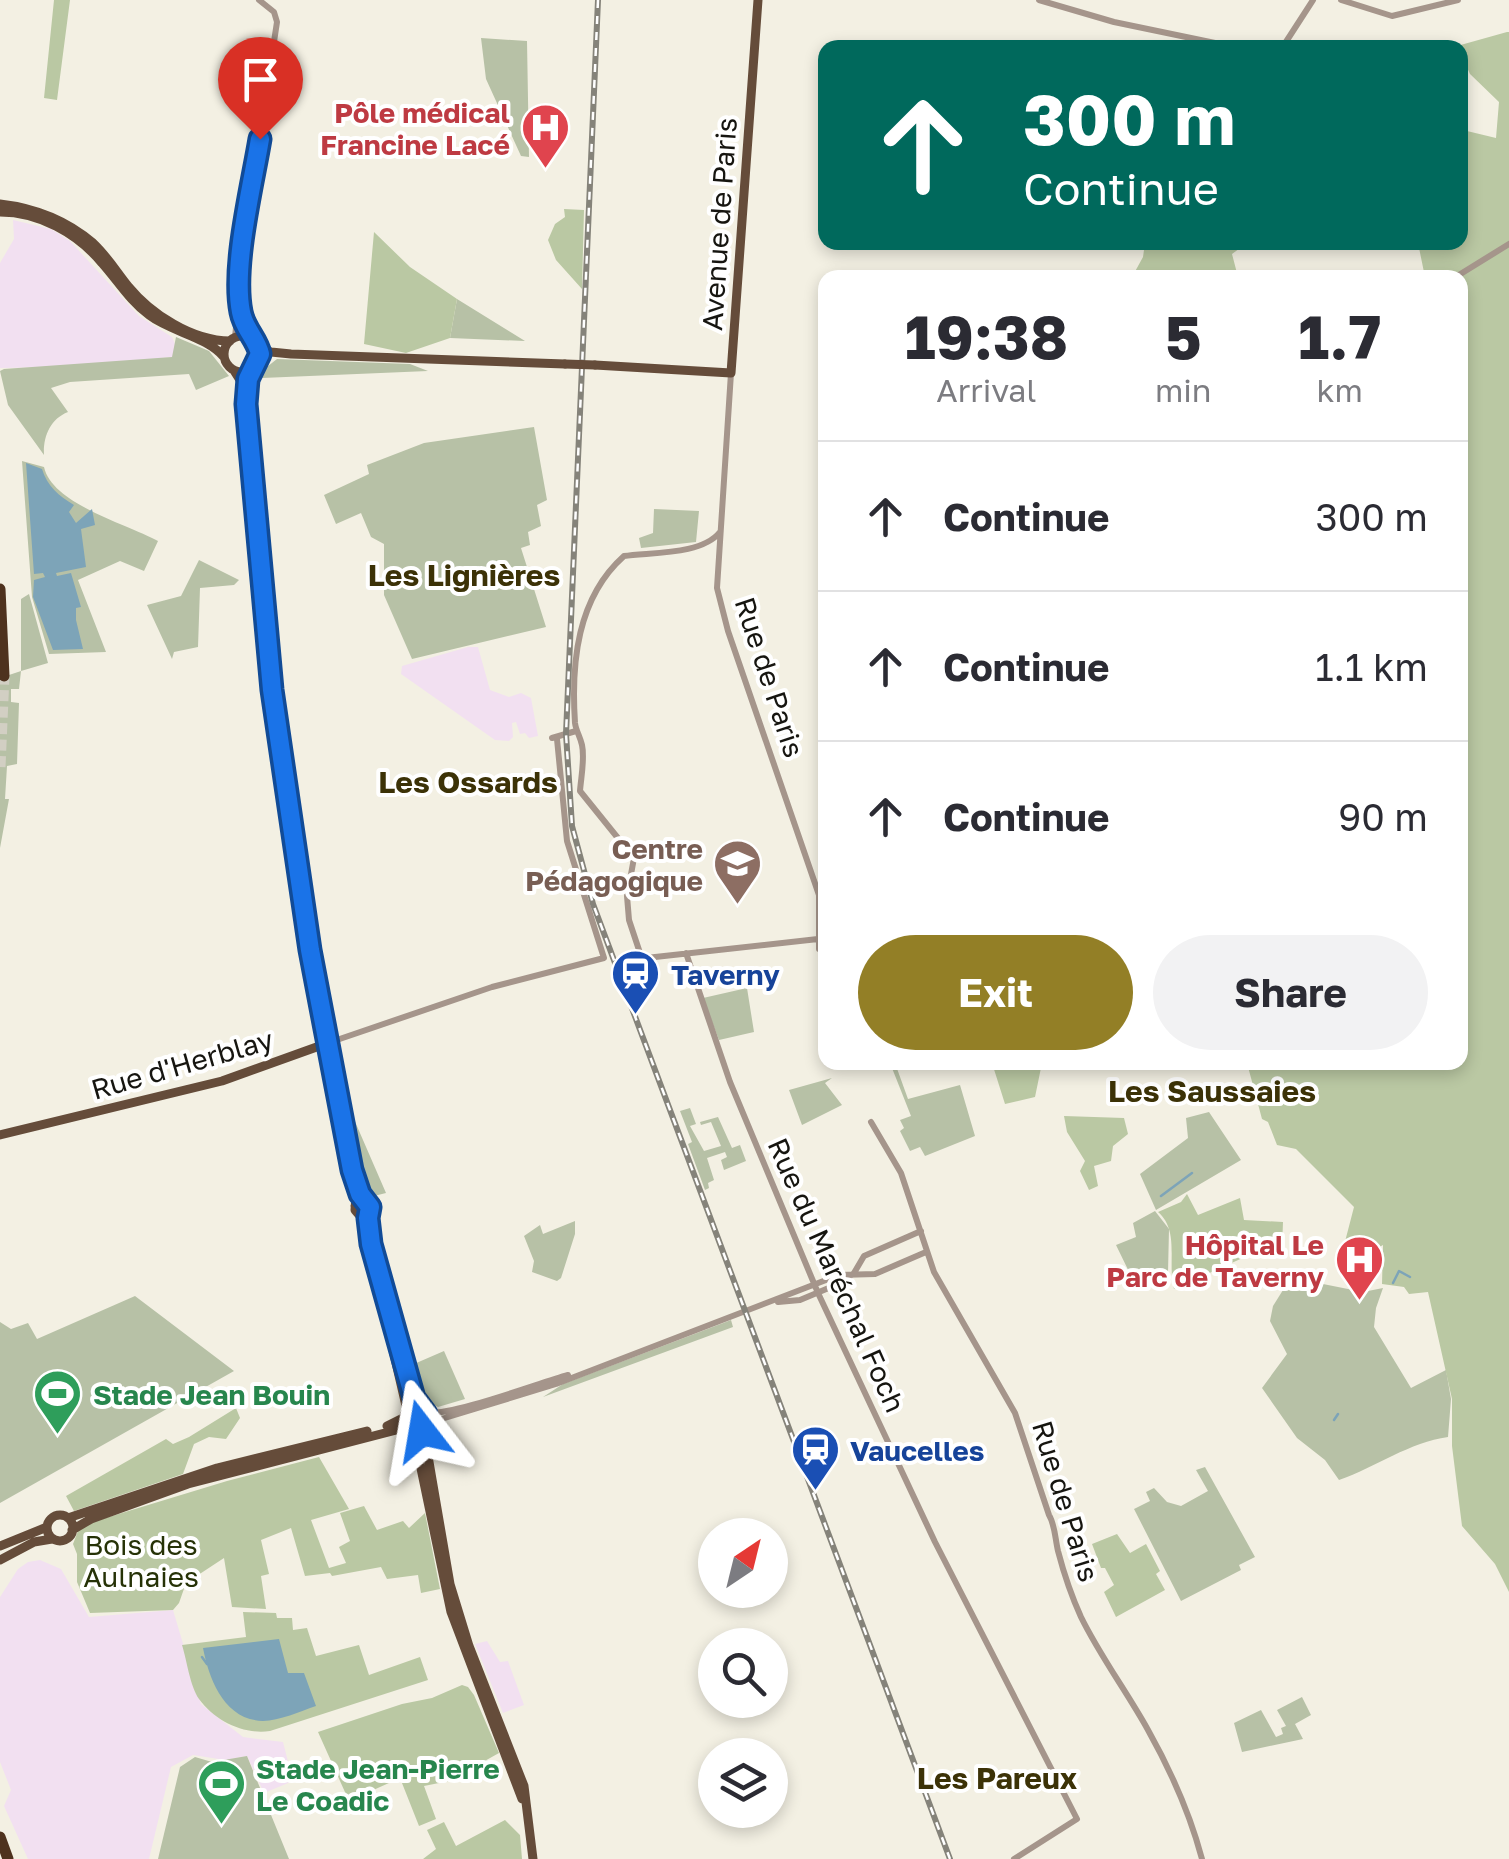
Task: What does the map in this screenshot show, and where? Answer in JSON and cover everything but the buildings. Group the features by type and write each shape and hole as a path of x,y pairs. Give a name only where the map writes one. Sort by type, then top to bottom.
{"highway":[{"path":"0,590 4,676"},
{"path":"0,1838 3,1857"}],"main road":[{"name":"Avenue de Paris","path":"731,373 758,0"},
{"path":"0,204 34,211 66,224 99,249 130,288 156,312 200,335 255,342 268,351 731,373"},
{"path":"0,212 37,218 67,233 95,254 126,294 148,314 174,331 216,349 242,383 272,690 307,930 352,1170 414,1398 418,1460"},
{"path":"224,357 232,339"},
{"path":"246,404 255,367 255,342"},
{"path":"235,372 255,367 269,357 291,354"},
{"name":"Rue d'Herblay","path":"0,1135 222,1082 328,1043"},
{"path":"0,1559 34,1542 64,1540 91,1519 167,1491 415,1419"},
{"path":"0,1546 47,1526 53,1516 68,1518 207,1471 415,1419"},
{"path":"415,1419 422,1434 452,1593 522,1778 533,1859"},
{"path":"285,1458 400,1434 413,1442 450,1612 530,1826"},
{"path":"68,1518 72,1530"},
{"path":"47,1526 54,1539"}],"street":[{"path":"232,339 240,310 244,240 278,22 274,12 259,0"},
{"path":"1039,0 1114,22 1201,40"},
{"path":"1287,40 1313,0"},
{"path":"1341,0 1392,16 1458,0"},
{"path":"1467,270 1509,244"},
{"path":"240,310 255,342"},
{"name":"Avenue de Paris","path":"720,532 731,373"},
{"path":"706,544 720,532"},
{"name":"Rue de Paris","path":"720,532 717,588 723,614 818,892"},
{"path":"719,552 716,545 706,544 624,556 603,582 580,626 576,731 583,747 580,791 634,858 627,896 640,956 818,940"},
{"name":"Rue d'Herblay","path":"328,1043 492,987 604,958 567,841 554,738 576,731"},
{"name":"Rue du Maréchal Foch","path":"686,953 732,1089 816,1289 934,1541 1077,1819 1014,1859"},
{"name":"Rue de Paris","path":"871,1122 900,1172 934,1272 1015,1413 1054,1523 1067,1586 1148,1730 1191,1820 1202,1859"},
{"path":"854,1272 864,1256 921,1231"},
{"path":"415,1419 546,1388 772,1302 796,1301 854,1272 875,1274 926,1252"}],"shaded area":[{"path":"13,220 51,229 70,241 139,316 172,337 173,357 0,368 0,263 14,239"},
{"path":"478,647 490,690 509,697 521,693 531,698 538,736 520,734 516,722 512,723 513,737 509,741 495,740 401,674 402,666"},
{"path":"40,1560 61,1569 89,1617 173,1610 201,1704 243,1737 283,1742 293,1781 264,1793 247,1756 225,1760 193,1755 171,1767 149,1859 28,1859 4,1806 11,1790 0,1762 0,1597 18,1569"},
{"path":"487,1641 500,1662 508,1661 524,1705 503,1713 475,1644"}],"green space":[{"path":"54,0 70,0 57,100 44,98"},
{"path":"1509,32 1509,1592 1495,1564 1462,1526 1452,1446 1452,1399 1428,1292 1409,1294 1404,1287 1382,1284 1383,1245 1364,1256 1341,1257 1354,1207 1296,1149 1277,1145 1268,1122 1262,1119 1249,1070 1468,1070 1468,270 1424,270 1419,250 1468,250 1468,131 1496,138 1499,102 1470,74 1468,43"},
{"path":"481,38 527,41 529,157 521,156 486,79"},
{"path":"564,209 584,210 582,289 556,260 548,240 555,224 565,217"},
{"path":"374,232 410,267 457,299 450,338 406,353 364,344"},
{"path":"1144,250 1237,250 1232,254 1236,270 1136,270"},
{"path":"457,299 525,341 450,338"},
{"path":"176,337 209,351 229,376 196,390 189,374 70,382 51,388 68,412 49,429 44,455 8,405 0,371 4,369 172,357"},
{"path":"277,359 410,364 428,371 262,378 263,370"},
{"path":"534,427 547,500 537,505 541,526 528,532 530,545 521,548 546,627 412,659 384,595 384,544 371,537 361,513 336,524 324,495 369,474 367,465 424,443"},
{"path":"22,461 44,467 61,492 92,512 158,541 144,571 120,561 78,580 106,652 49,654 32,597"},
{"path":"654,509 699,511 696,542 641,548 639,538 653,533"},
{"path":"199,560 239,580 234,585 200,588 198,647 174,652 172,659 147,605 181,596"},
{"path":"29,594 48,663 21,671 21,599"},
{"path":"21,671 19,689 11,689 11,702 19,703 17,764 7,766 5,799 9,799 0,848 0,678"},
{"path":"747,988 754,1032 719,1040 703,998"},
{"path":"893,1070 898,1070 908,1099 960,1085 975,1136 925,1156 920,1147 910,1151 900,1131 904,1128 900,1120 911,1116"},
{"path":"994,1070 1041,1070 1035,1097 1005,1104"},
{"path":"832,1078 825,1083 842,1105 802,1125 789,1090"},
{"path":"337,1087 386,1193 366,1198 358,1183"},
{"path":"690,1108 696,1124 690,1126 704,1151 721,1146 711,1122 700,1122 718,1117 732,1148 740,1145 746,1161 724,1170 721,1160 727,1157 725,1152 707,1158 714,1180 705,1190 680,1111"},
{"path":"1209,1112 1241,1160 1156,1210 1140,1174 1188,1138 1186,1118"},
{"path":"1064,1116 1124,1118 1128,1134 1113,1146 1111,1161 1094,1166 1098,1186 1089,1190 1080,1171 1085,1161 1067,1132"},
{"path":"1187,1194 1198,1215 1240,1198 1244,1220 1283,1222 1282,1248 1267,1247 1174,1289 1169,1228 1158,1212 1181,1202"},
{"path":"1155,1211 1169,1229 1168,1273 1135,1284 1116,1245 1136,1237 1133,1223"},
{"path":"575,1221 575,1234 561,1278 557,1281 532,1272 534,1261 524,1236 540,1225 543,1234"},
{"path":"1323,1284 1363,1292 1383,1288 1374,1327 1411,1388 1446,1370 1451,1399 1448,1437 1420,1444 1339,1480 1325,1460 1297,1438 1262,1388 1287,1354 1270,1321 1273,1306 1283,1290 1321,1291"},
{"name":"Stade Jean Bouin","path":"135,1296 234,1371 0,1503 0,1322 11,1329 28,1323 37,1339"},
{"path":"731,1320 733,1327 543,1397 563,1384"},
{"path":"444,1351 465,1399 438,1407 423,1398 414,1364"},
{"name":"Bois des Aulnaies","path":"236,1408 240,1418 226,1439 209,1437 194,1444 183,1474 74,1511 66,1496 166,1439 173,1444 189,1437"},
{"name":"Bois des Aulnaies","path":"319,1457 349,1509 311,1520 329,1568 346,1563 339,1547 350,1541 340,1513 364,1506 377,1530 403,1521 409,1528 425,1513 440,1589 421,1593 418,1575 387,1579 381,1567 332,1576 305,1576 291,1528 261,1540 269,1574 261,1576 266,1609 232,1607 224,1558 186,1583 173,1610 90,1613 77,1582 73,1544 78,1531 89,1523"},
{"path":"1205,1467 1255,1557 1239,1565 1241,1570 1181,1601 1134,1509 1150,1501 1146,1492 1154,1488 1167,1502 1181,1506 1208,1491 1196,1470"},
{"path":"1117,1534 1130,1553 1146,1544 1165,1590 1116,1617 1104,1592 1114,1585 1105,1568 1101,1568 1092,1544"},
{"name":"Bois des Aulnaies","path":"243,1612 276,1613 277,1618 292,1618 293,1630 307,1628 316,1656 359,1645 369,1675 420,1657 428,1680 270,1731 231,1725 199,1699 182,1645 246,1637"},
{"path":"462,1685 474,1695 499,1753 449,1781 424,1786 436,1819 419,1826 400,1778 349,1801 318,1732 432,1698"},
{"path":"1302,1697 1311,1715 1295,1724 1303,1739 1242,1752 1234,1723 1261,1710 1276,1737 1283,1734 1281,1728 1286,1726 1277,1710"},
{"name":"Stade Jean-Pierre Le Coadic","path":"247,1756 289,1859 158,1859 180,1767 195,1757 212,1762"},
{"path":"505,1820 520,1835 522,1859 423,1859 436,1849 427,1830 444,1822 456,1846"}],"water":[{"path":"26,463 42,469 54,490 74,505 69,512 76,523 92,509 95,525 81,529 86,567 56,573 71,573 81,607 76,608 76,620 83,649 53,650 33,597 34,580 45,577 43,573 34,574"},
{"path":"279,1639 288,1673 304,1673 316,1706 263,1721 238,1714 214,1684 203,1648"}],"waterway":[{"path":"1161,1196 1192,1173"},
{"path":"1393,1283 1399,1271 1410,1277"},
{"path":"1334,1420 1338,1414"},
{"path":"202,1657 207,1664"}],"tunnel":[{"path":"0,767 4,676"}],"railway":[{"path":"598,0 566,734 572,826 593,904 950,1859"}],"place":[{"name":"Pôle médical Francine Lacé","path":"545,170"},
{"name":"Centre Pédagogique","path":"738,906"},
{"name":"Taverny","path":"636,1016"},
{"name":"Hôpital Le Parc de Taverny","path":"1359,1302"},
{"name":"Stade Jean Bouin","path":"58,1436"},
{"name":"Vaucelles","path":"815,1492"},
{"name":"Stade Jean-Pierre Le Coadic","path":"221,1826"}],"district":[{"name":"Les Lignières","path":"464,575"},
{"name":"Les Ossards","path":"468,782"},
{"name":"Les Saussaies","path":"1212,1091"},
{"name":"Les Pareux","path":"997,1778"}],"route":[{"path":"260,139 244,240 240,310 260,354 248,379 246,404 272,690 334,1086 352,1170 360,1194 370,1207 368,1218 376,1264 414,1398 426,1414 422,1431"}]}
